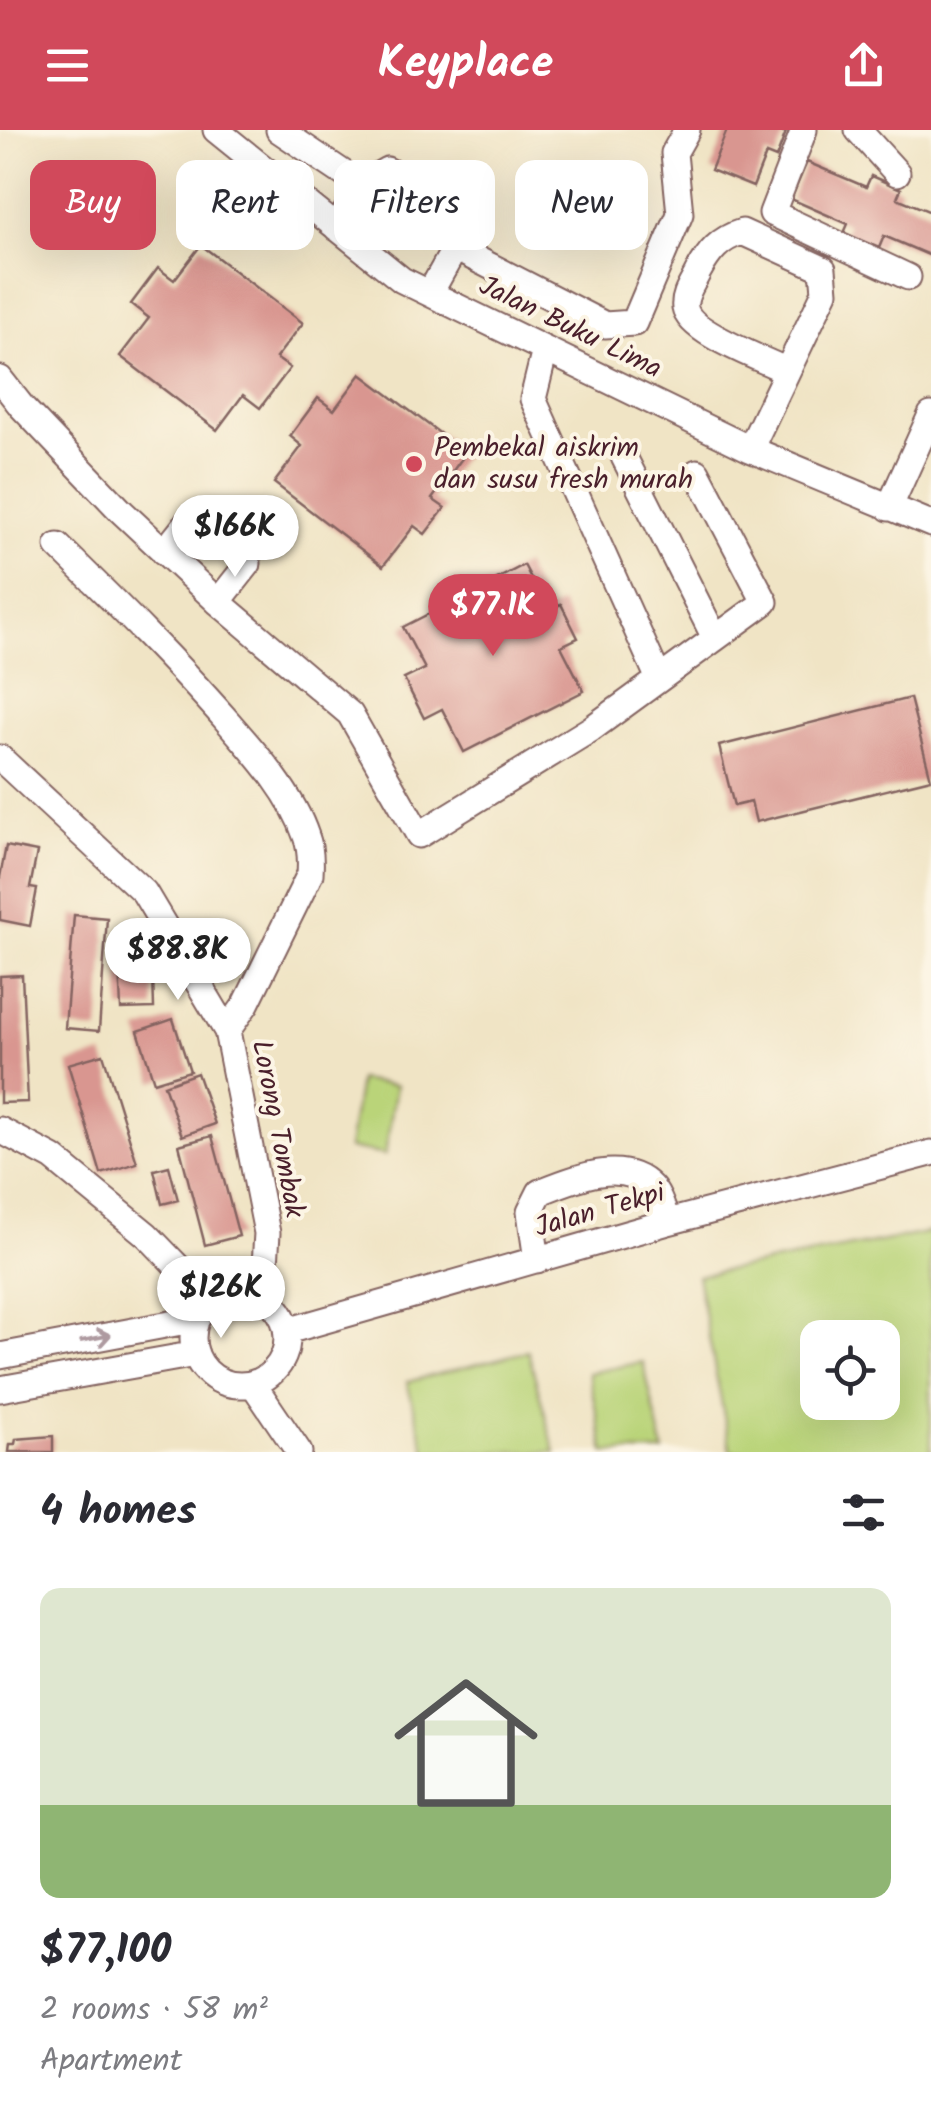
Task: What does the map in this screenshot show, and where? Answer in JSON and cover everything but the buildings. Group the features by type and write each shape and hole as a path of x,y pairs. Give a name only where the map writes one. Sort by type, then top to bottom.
{"street":[{"name":"Jalan Buku Lima","path":"216,130 334,225"},
{"path":"279,130 334,167"},
{"path":"459,250 606,325 634,324 680,214 674,154 688,130"},
{"path":"804,130 772,213 908,278"},
{"path":"858,130 897,173"},
{"path":"750,449 825,292 823,270 742,232 726,237 709,252 685,298 685,312 694,326 787,371"},
{"name":"Jalan Buku Lima","path":"365,250 402,280 750,449 931,524"},
{"path":"430,292 454,250"},
{"path":"546,350 533,399 659,679"},
{"path":"0,379 11,406 218,602 350,714 419,835 591,728 764,602 696,472"},
{"path":"889,508 931,416"},
{"path":"624,457 715,638"},
{"path":"164,552 188,522 200,514 209,516 247,548 248,564 218,602"},
{"path":"58,546 254,751 292,805 306,836 312,858 310,874 246,1004 227,1031"},
{"name":"Lorong Tombak","path":"0,758 144,892 227,1031 268,1233 263,1297"},
{"path":"0,1130 66,1169 147,1235 204,1310"},
{"name":"Jalan Tekpi","path":"287,1331 931,1152"},
{"path":"538,1260 530,1212 540,1192 569,1180 632,1173 653,1188 668,1222"},
{"path":"0,1356 204,1310 236,1291 263,1297 282,1318 287,1331 283,1358 265,1379 253,1384 225,1383 202,1366 196,1354 193,1342 204,1310"},
{"path":"0,1389 196,1354"},
{"path":"253,1384 299,1452"}],"green space":[{"path":"359,1080 396,1086 385,1155 348,1148"},
{"path":"931,1232 931,1452 731,1452 697,1276"},
{"path":"528,1351 555,1452 426,1452 407,1382"},
{"path":"643,1362 664,1452 605,1452 588,1373"}],"place":[{"name":"Pembekal aiskrim dan susu fresh murah","path":"414,464"}]}
